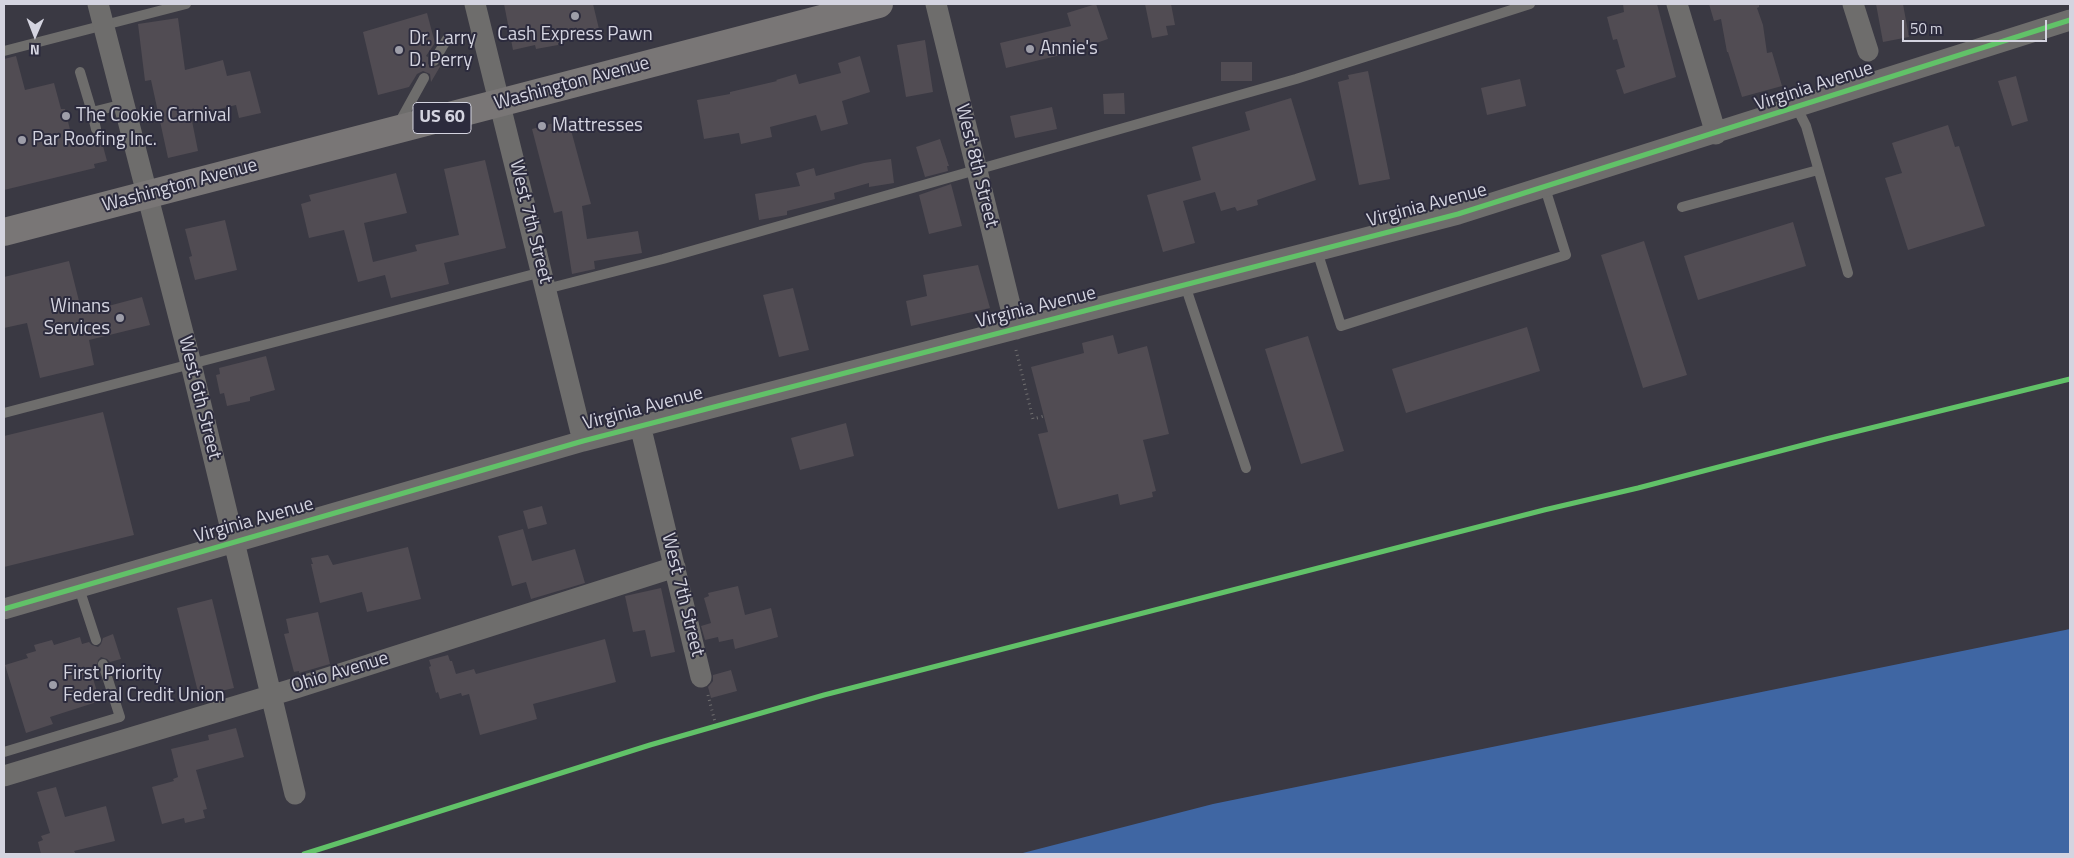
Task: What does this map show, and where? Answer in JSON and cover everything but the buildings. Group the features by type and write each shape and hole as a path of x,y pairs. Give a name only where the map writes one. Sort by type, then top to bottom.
{"main road":[{"name":"Washington Avenue","path":"4,232 879,4"}],"street":[{"name":"West 6th Street","path":"98,4 191,364 270,695 296,794"},
{"name":"West 7th Street","path":"475,4 582,441"},
{"name":"West 8th Street","path":"936,4 1016,329"},
{"path":"1676,4 1716,134"},
{"path":"1854,4 1868,51"},
{"name":"Virginia Avenue","path":"4,609 640,425 1458,214 1716,134 2070,20"},
{"name":"West 7th Street","path":"640,425 704,682"},
{"name":"Ohio Avenue","path":"4,776 270,695 675,567"}],"lane":[{"path":"4,51 186,4"},
{"path":"4,414 191,364 544,280 663,259 1296,79 1530,4"},
{"path":"434,61 447,39"},
{"path":"80,72 96,129"},
{"path":"396,130 424,78"},
{"path":"92,112 124,104"},
{"path":"1797,108 1806,126 1848,273"},
{"path":"1682,207 1818,170"},
{"path":"1318,251 1341,326 1566,255 1545,188"},
{"path":"1185,285 1246,468"},
{"path":"79,588 96,640"},
{"path":"4,752 120,717 103,664"}],"path":[{"path":"1016,350 1033,419 1044,416"},
{"path":"304,854 716,726 824,695 1534,513 2070,379"},
{"path":"704,682 716,726"}],"water":[{"path":"2070,629 2070,854 1019,854 1213,804"}],"cycle path":[{"path":"4,609 583,441 1458,214 2070,20"},
{"path":"304,854 650,745 824,695 1544,510 2070,379"}],"place":[{"name":"Cash Express Pawn","path":"575,16"},
{"name":"Annie's","path":"1030,49"},
{"name":"Dr. Larry D. Perry","path":"399,50"},
{"name":"The Cookie Carnival","path":"66,116"},
{"name":"Mattresses","path":"542,126"},
{"name":"Par Roofing Inc.","path":"22,140"},
{"name":"Winans Services","path":"120,318"},
{"name":"First Priority Federal Credit Union","path":"53,685"}]}
